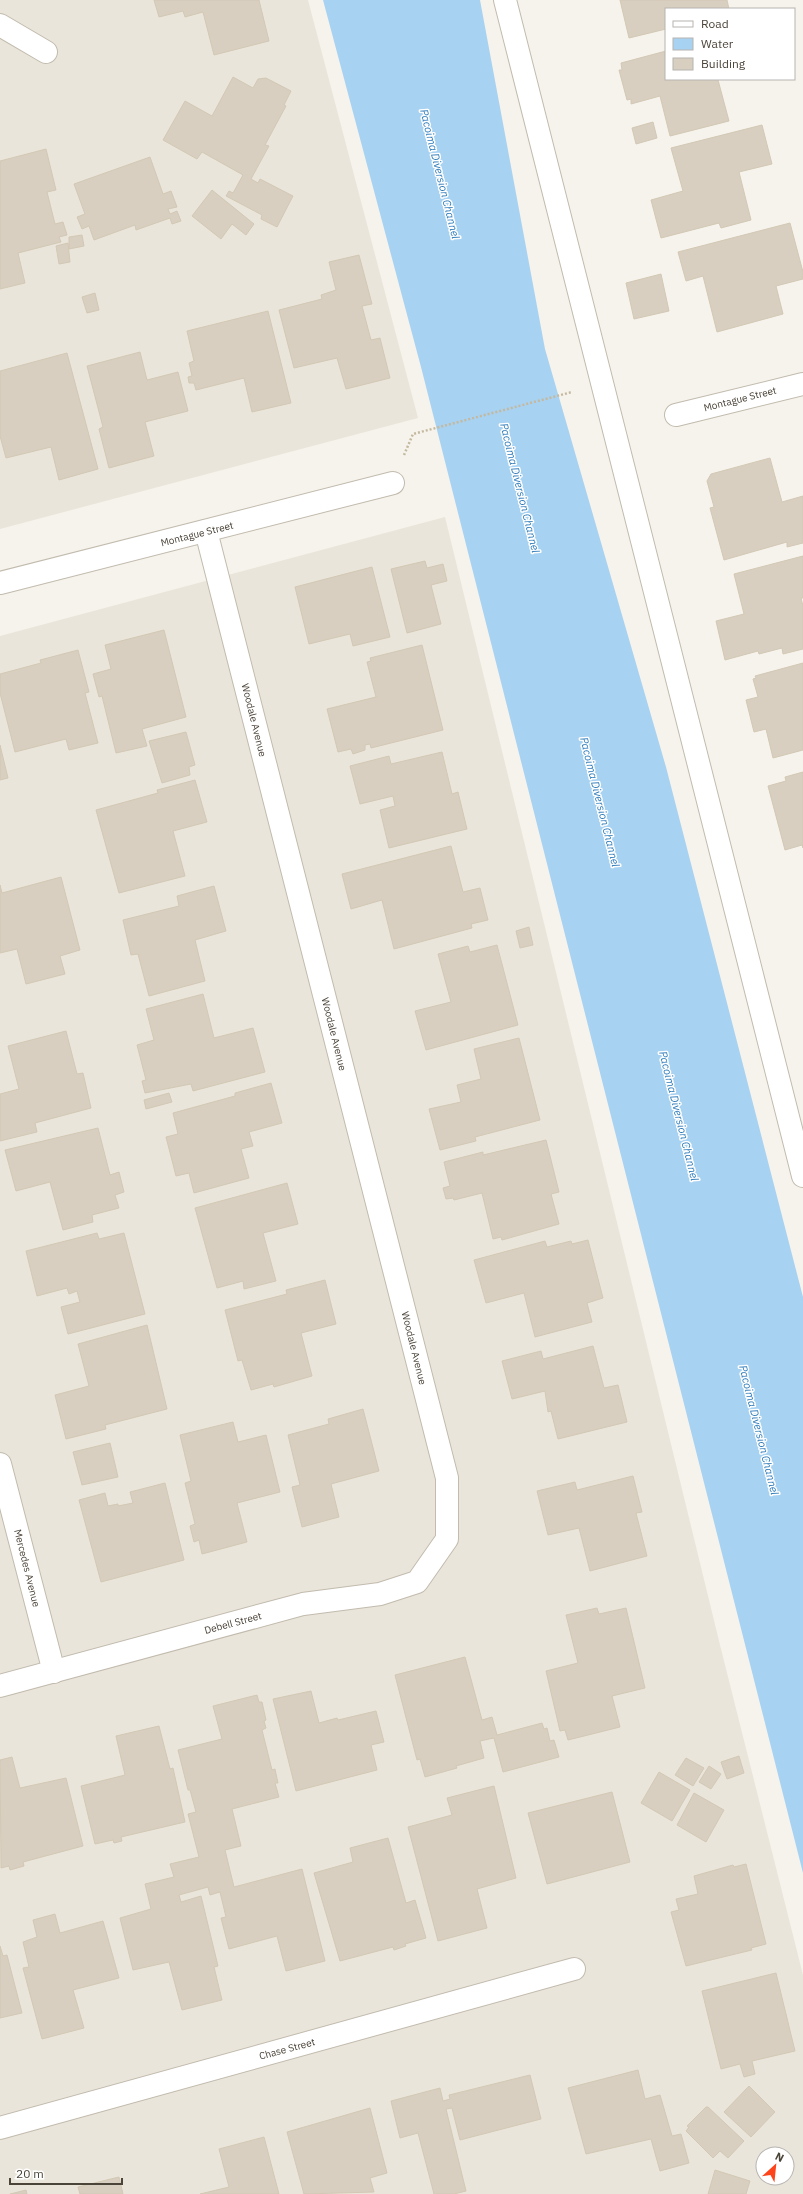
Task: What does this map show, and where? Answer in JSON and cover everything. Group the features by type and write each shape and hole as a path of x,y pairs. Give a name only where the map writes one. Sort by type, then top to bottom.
{"street":[{"path":"505,0 803,1176"},
{"path":"0,25 46,52"},
{"name":"Montague Street","path":"676,414 803,384"},
{"name":"Montague Street","path":"0,584 393,483"},
{"name":"Woodale Avenue","path":"206,532 447,1478 447,1539"},
{"name":"Mercedes Avenue","path":"0,1464 54,1672"},
{"name":"Debell Street","path":"0,1686 303,1604 380,1594 417,1582 447,1539"},
{"name":"Chase Street","path":"0,2128 574,1969"}],"path":[{"path":"413,434 574,392"}],"shaded area":[{"path":"0,0 308,0 418,418 0,529"},
{"path":"445,517 720,1645 803,1975 803,2194 0,2194 0,636"}],"water":[{"name":"Pacoima Diversion Channel","path":"323,0 480,0 545,349 666,767 803,1297 803,1873 421,367"}],"building":[{"path":"154,0 259,0 269,41 214,55 203,12 185,17 183,11 159,17"},
{"path":"620,0 727,0 729,8 665,8 665,29 629,38"},
{"path":"665,51 665,80 718,80 729,121 670,136 660,96 631,104 631,99 627,100 619,70 622,70 621,63"},
{"path":"233,77 253,88 258,79 266,78 291,91 284,105 286,106 265,145 269,146 251,179 258,183 260,179 293,196 277,227 261,219 262,215 226,196 229,191 233,193 243,175 202,152 197,159 163,140 185,101 212,116"},
{"path":"653,122 657,138 636,144 632,128"},
{"path":"762,125 772,164 739,172 751,220 721,228 719,223 661,238 651,200 683,191 671,148"},
{"path":"46,149 56,190 47,192 55,224 63,222 67,235 59,237 61,242 18,253 25,283 0,289 0,161"},
{"path":"150,157 163,194 171,191 177,207 168,209 170,214 177,211 181,221 172,224 170,218 136,230 135,225 94,240 89,226 82,229 77,217 85,214 74,184"},
{"path":"212,190 254,224 246,235 232,224 221,239 192,216"},
{"path":"790,223 803,272 803,279 776,286 783,314 717,332 703,276 686,281 678,252"},
{"path":"82,235 84,246 69,249 69,237"},
{"path":"68,243 70,262 59,264 56,246"},
{"path":"359,255 372,304 362,306 371,340 380,338 390,378 346,389 337,358 294,368 279,310 322,299 321,295 336,290 329,262"},
{"path":"661,274 669,311 634,319 626,283"},
{"path":"95,293 99,310 87,313 82,297"},
{"path":"268,311 291,403 252,412 244,378 196,390 194,383 189,383 188,377 192,376 189,363 194,361 187,331"},
{"path":"140,352 147,380 178,372 188,411 145,422 154,456 109,468 99,429 103,427 87,366"},
{"path":"67,353 98,469 59,480 51,447 6,458 0,436 0,371"},
{"path":"770,458 782,502 803,496 803,543 787,547 787,542 724,560 710,508 714,507 707,481 711,474"},
{"path":"803,556 803,598 801,598 803,606 803,649 783,654 782,648 759,654 758,651 725,660 716,621 744,614 734,574"},
{"path":"425,561 427,568 443,564 447,581 431,585 441,624 407,633 391,569"},
{"path":"372,567 390,637 353,646 350,634 309,644 295,587"},
{"path":"164,630 186,717 142,729 147,746 116,753 102,696 99,697 93,674 111,669 105,645"},
{"path":"422,645 443,730 371,748 370,744 365,745 365,750 353,754 351,749 338,752 327,709 376,697 367,662 371,661 370,658"},
{"path":"78,650 89,692 85,693 98,743 69,750 66,739 15,752 0,693 0,674 41,663 40,660"},
{"path":"803,663 803,750 773,758 766,729 754,732 746,700 758,697 753,679 756,678 755,676"},
{"path":"186,732 195,765 189,767 190,775 162,783 149,741"},
{"path":"0,745 8,778 0,780"},
{"path":"442,752 452,794 458,792 467,829 389,848 380,810 395,806 393,796 360,804 350,766 389,756 391,764"},
{"path":"803,772 803,848 802,845 785,850 768,786 786,781 785,777"},
{"path":"195,780 207,822 173,831 185,876 119,893 96,810 158,793 157,790"},
{"path":"451,846 463,892 480,888 488,920 471,924 472,928 394,949 382,900 351,909 342,874"},
{"path":"61,877 80,950 60,956 65,974 26,984 17,949 0,953 0,885 2,893"},
{"path":"214,886 226,931 195,940 205,981 149,996 138,954 131,955 123,920 179,906 177,896"},
{"path":"529,927 533,945 520,948 516,931"},
{"path":"497,945 518,1025 426,1050 415,1011 451,1002 438,954 468,946 470,952"},
{"path":"203,994 214,1038 253,1028 265,1072 193,1091 191,1084 145,1093 142,1081 146,1080 137,1045 154,1040 146,1009"},
{"path":"66,1031 77,1074 83,1073 91,1108 35,1123 37,1132 0,1141 0,1094 19,1089 8,1046"},
{"path":"519,1038 540,1120 475,1137 476,1141 440,1150 429,1109 461,1102 457,1085 481,1079 474,1049"},
{"path":"271,1083 282,1123 249,1132 253,1146 241,1149 249,1178 194,1193 189,1173 176,1176 166,1137 178,1134 173,1113 235,1096 235,1093"},
{"path":"169,1093 172,1102 146,1109 144,1100"},
{"path":"98,1128 110,1175 119,1172 124,1192 115,1195 119,1208 92,1215 93,1222 63,1230 50,1182 16,1191 5,1150"},
{"path":"546,1140 559,1192 551,1194 559,1224 502,1240 501,1237 493,1239 482,1193 454,1200 453,1198 446,1199 443,1188 450,1186 444,1162 483,1152 483,1155"},
{"path":"287,1183 298,1224 263,1233 276,1281 244,1289 243,1281 217,1288 195,1208"},
{"path":"97,1233 99,1239 124,1233 145,1314 68,1334 61,1307 80,1302 77,1291 69,1294 67,1288 37,1296 26,1251"},
{"path":"588,1240 603,1298 587,1303 592,1322 535,1337 524,1293 486,1303 474,1260 545,1241 547,1247 571,1241 572,1244"},
{"path":"325,1280 336,1324 301,1333 312,1376 274,1387 273,1384 251,1390 242,1360 238,1361 225,1310 287,1294 286,1290"},
{"path":"147,1325 167,1409 105,1425 106,1429 66,1439 55,1395 89,1386 78,1344"},
{"path":"593,1346 604,1388 618,1385 627,1422 558,1439 551,1411 548,1412 545,1391 512,1399 502,1361 541,1351 543,1359"},
{"path":"363,1409 379,1471 331,1484 339,1517 302,1527 292,1487 300,1485 288,1435 329,1424 328,1419"},
{"path":"233,1422 238,1442 266,1435 280,1492 237,1503 247,1542 202,1554 199,1540 194,1542 190,1526 195,1524 185,1483 191,1481 180,1435"},
{"path":"110,1443 118,1477 82,1485 73,1452"},
{"path":"633,1476 642,1512 636,1513 647,1556 590,1571 579,1528 548,1535 537,1491 575,1482 577,1490"},
{"path":"165,1483 184,1560 101,1582 79,1500 105,1493 108,1506 118,1504 118,1506 133,1503 130,1492"},
{"path":"597,1608 599,1614 626,1608 645,1688 612,1696 620,1727 568,1740 565,1730 560,1731 546,1671 578,1663 566,1615"},
{"path":"465,1657 482,1720 492,1717 497,1735 542,1723 544,1729 547,1728 550,1741 554,1740 559,1757 503,1772 494,1738 480,1741 484,1758 456,1766 457,1768 425,1777 420,1759 417,1760 395,1675"},
{"path":"311,1691 319,1723 376,1711 384,1742 371,1745 377,1770 296,1791 273,1699"},
{"path":"257,1695 259,1702 262,1702 266,1720 264,1721 266,1728 262,1730 272,1770 275,1769 278,1783 275,1783 279,1797 232,1809 241,1846 225,1850 234,1887 302,1869 325,1961 286,1971 277,1936 229,1949 221,1918 226,1917 220,1892 210,1895 208,1887 179,1895 181,1902 201,1896 218,1966 214,1967 222,2000 182,2010 169,1962 133,1970 120,1918 151,1909 145,1884 174,1877 170,1864 199,1857 188,1814 196,1812 190,1790 188,1790 178,1750 222,1739 213,1706"},
{"path":"159,1726 170,1769 173,1768 185,1822 121,1837 122,1841 114,1843 113,1840 95,1844 81,1786 125,1775 116,1736"},
{"path":"739,1756 744,1773 727,1779 721,1762"},
{"path":"12,1757 20,1788 66,1778 83,1846 23,1862 24,1866 10,1870 9,1866 1,1868 0,1760"},
{"path":"686,1758 704,1768 693,1786 675,1775"},
{"path":"709,1766 721,1774 711,1789 699,1782"},
{"path":"659,1772 690,1790 672,1821 641,1803"},
{"path":"494,1786 516,1878 477,1889 487,1928 438,1941 408,1827 452,1815 447,1798"},
{"path":"612,1792 630,1862 547,1884 528,1813"},
{"path":"694,1793 724,1810 706,1842 677,1825"},
{"path":"388,1838 406,1903 415,1900 426,1938 405,1944 406,1946 394,1950 393,1947 340,1961 314,1873 353,1862 350,1848"},
{"path":"746,1864 766,1944 751,1948 752,1950 686,1966 671,1912 679,1910 676,1899 698,1894 694,1876 733,1865 734,1867"},
{"path":"55,1914 60,1933 103,1921 119,1978 73,1990 84,2028 42,2039 23,1968 29,1967 23,1942 37,1937 33,1920"},
{"path":"0,1946 3,1956 7,1955 22,2013 0,2018"},
{"path":"776,1973 795,2051 752,2061 755,2074 744,2077 740,2064 721,2069 702,1991"},
{"path":"638,2070 645,2099 660,2095 672,2136 681,2134 689,2163 660,2171 651,2139 586,2154 568,2088"},
{"path":"530,2075 541,2119 460,2140 452,2108 446,2109 466,2191 454,2194 434,2194 418,2133 400,2138 391,2101 440,2088 443,2101 450,2099 449,2095"},
{"path":"749,2086 775,2112 751,2137 724,2112"},
{"path":"706,2107 708,2107 744,2141 728,2158 720,2151 713,2158 686,2131 689,2127 687,2126"},
{"path":"370,2108 387,2173 370,2178 374,2192 304,2194 287,2132"},
{"path":"264,2137 279,2194 200,2194 229,2187 219,2149"},
{"path":"715,2170 750,2181 746,2194 708,2194"},
{"path":"119,2177 123,2194 80,2194 78,2187"},
{"path":"26,2190 27,2194 10,2194"}]}
